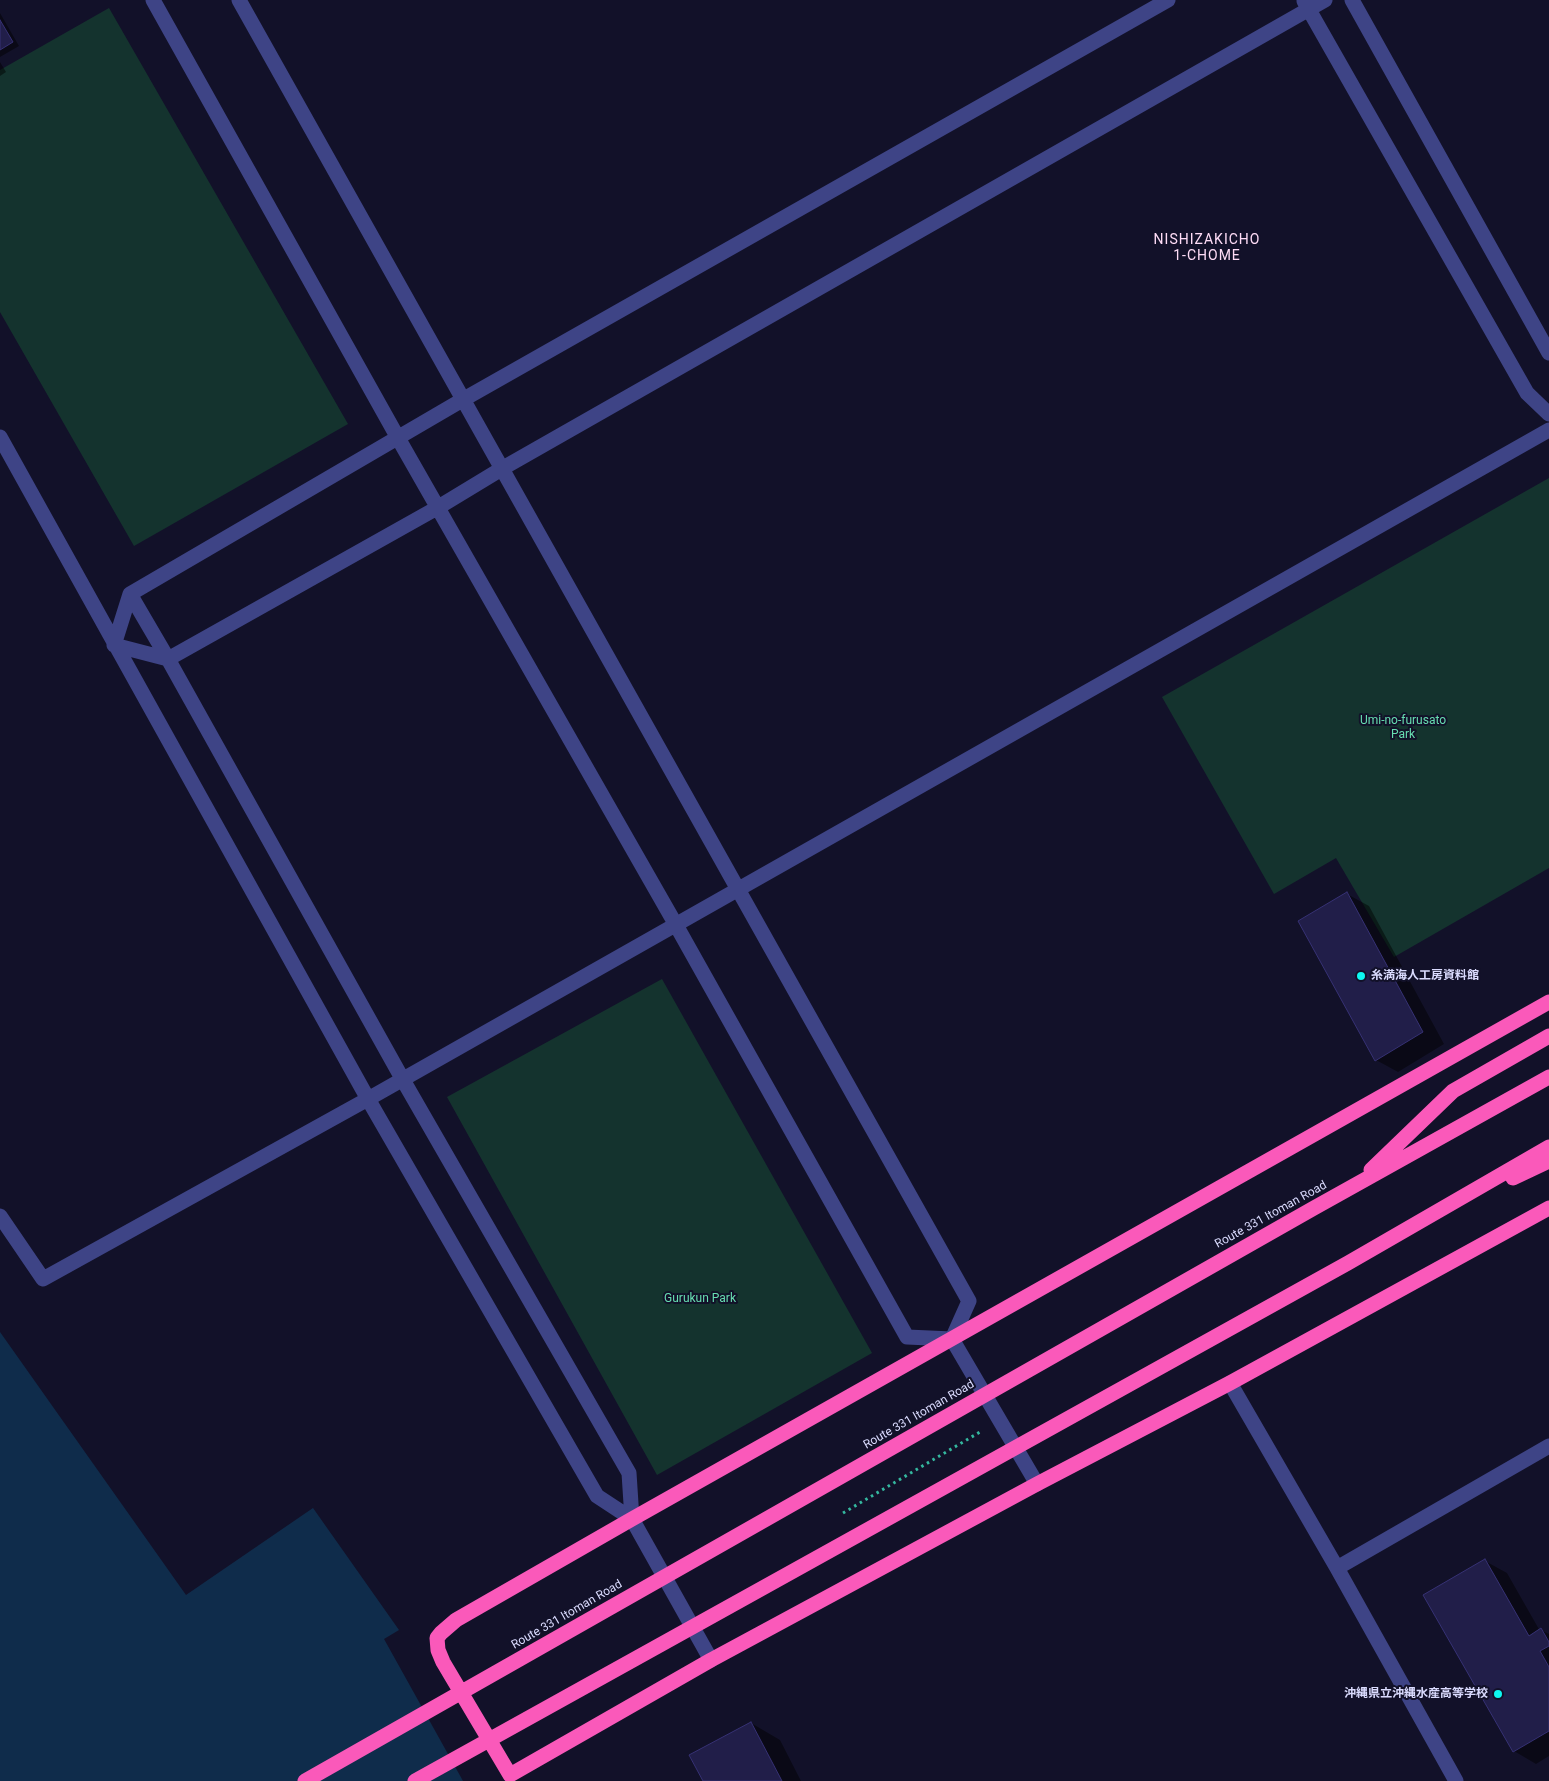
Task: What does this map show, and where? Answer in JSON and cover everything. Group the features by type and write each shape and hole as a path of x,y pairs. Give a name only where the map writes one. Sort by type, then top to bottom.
{"highway":[{"path":"1549,1002 456,1620 446,1627 437,1638 443,1662 512,1778 711,1660 1037,1484 1230,1383 1549,1208"},
{"path":"1356,1185 1452,1091 1549,1036"},
{"name":"Route 331 Itoman Road","path":"305,1781 1549,1077"},
{"path":"415,1781 1340,1268 1549,1147"},
{"path":"1423,1220 1549,1161"}],"street":[{"path":"153,0 437,508 676,925 907,1337 952,1338"},
{"path":"239,0 969,1302 952,1338"},
{"path":"114,645 130,594 464,399 1168,0"},
{"path":"114,645 168,659 437,508 503,468 1306,5 1325,0"},
{"path":"1352,0 1549,353"},
{"path":"1306,5 1527,394 1549,414"},
{"path":"0,1216 43,1279 368,1100 1549,430"},
{"path":"0,437 368,1100 597,1496 632,1519"},
{"path":"130,594 403,1080 630,1473 632,1519 711,1660"},
{"path":"952,1338 1037,1484"},
{"path":"1230,1383 1337,1568 1456,1781"},
{"path":"1337,1568 1549,1446"}],"path":[{"path":"837,1517 1000,1420"}],"green space":[{"path":"109,8 348,424 134,546 0,312 0,70"},
{"name":"Umi-no-furusato Park","path":"1549,478 1549,868 1394,957 1336,858 1274,894 1162,697"},
{"name":"Gurukun Park","path":"662,979 872,1353 657,1475 447,1097"}],"water":[{"path":"0,1332 186,1595 313,1508 399,1630 384,1639 463,1781 0,1781"}],"building":[{"path":"0,20 13,42 0,50"},
{"name":"糸満海人工房資料館","path":"1347,892 1423,1032 1375,1061 1298,921"},
{"path":"1485,1559 1529,1636 1541,1628 1549,1642 1549,1646 1540,1651 1549,1667 1549,1731 1513,1752 1423,1595"},
{"path":"751,1722 782,1781 703,1781 689,1755"}],"place":[{"name":"糸満海人工房資料館","path":"1361,976"},
{"name":"沖縄県立沖縄水産高等学校","path":"1498,1694"}],"district":[{"name":"NISHIZAKICHO 1-CHOME","path":"1207,248"}]}
